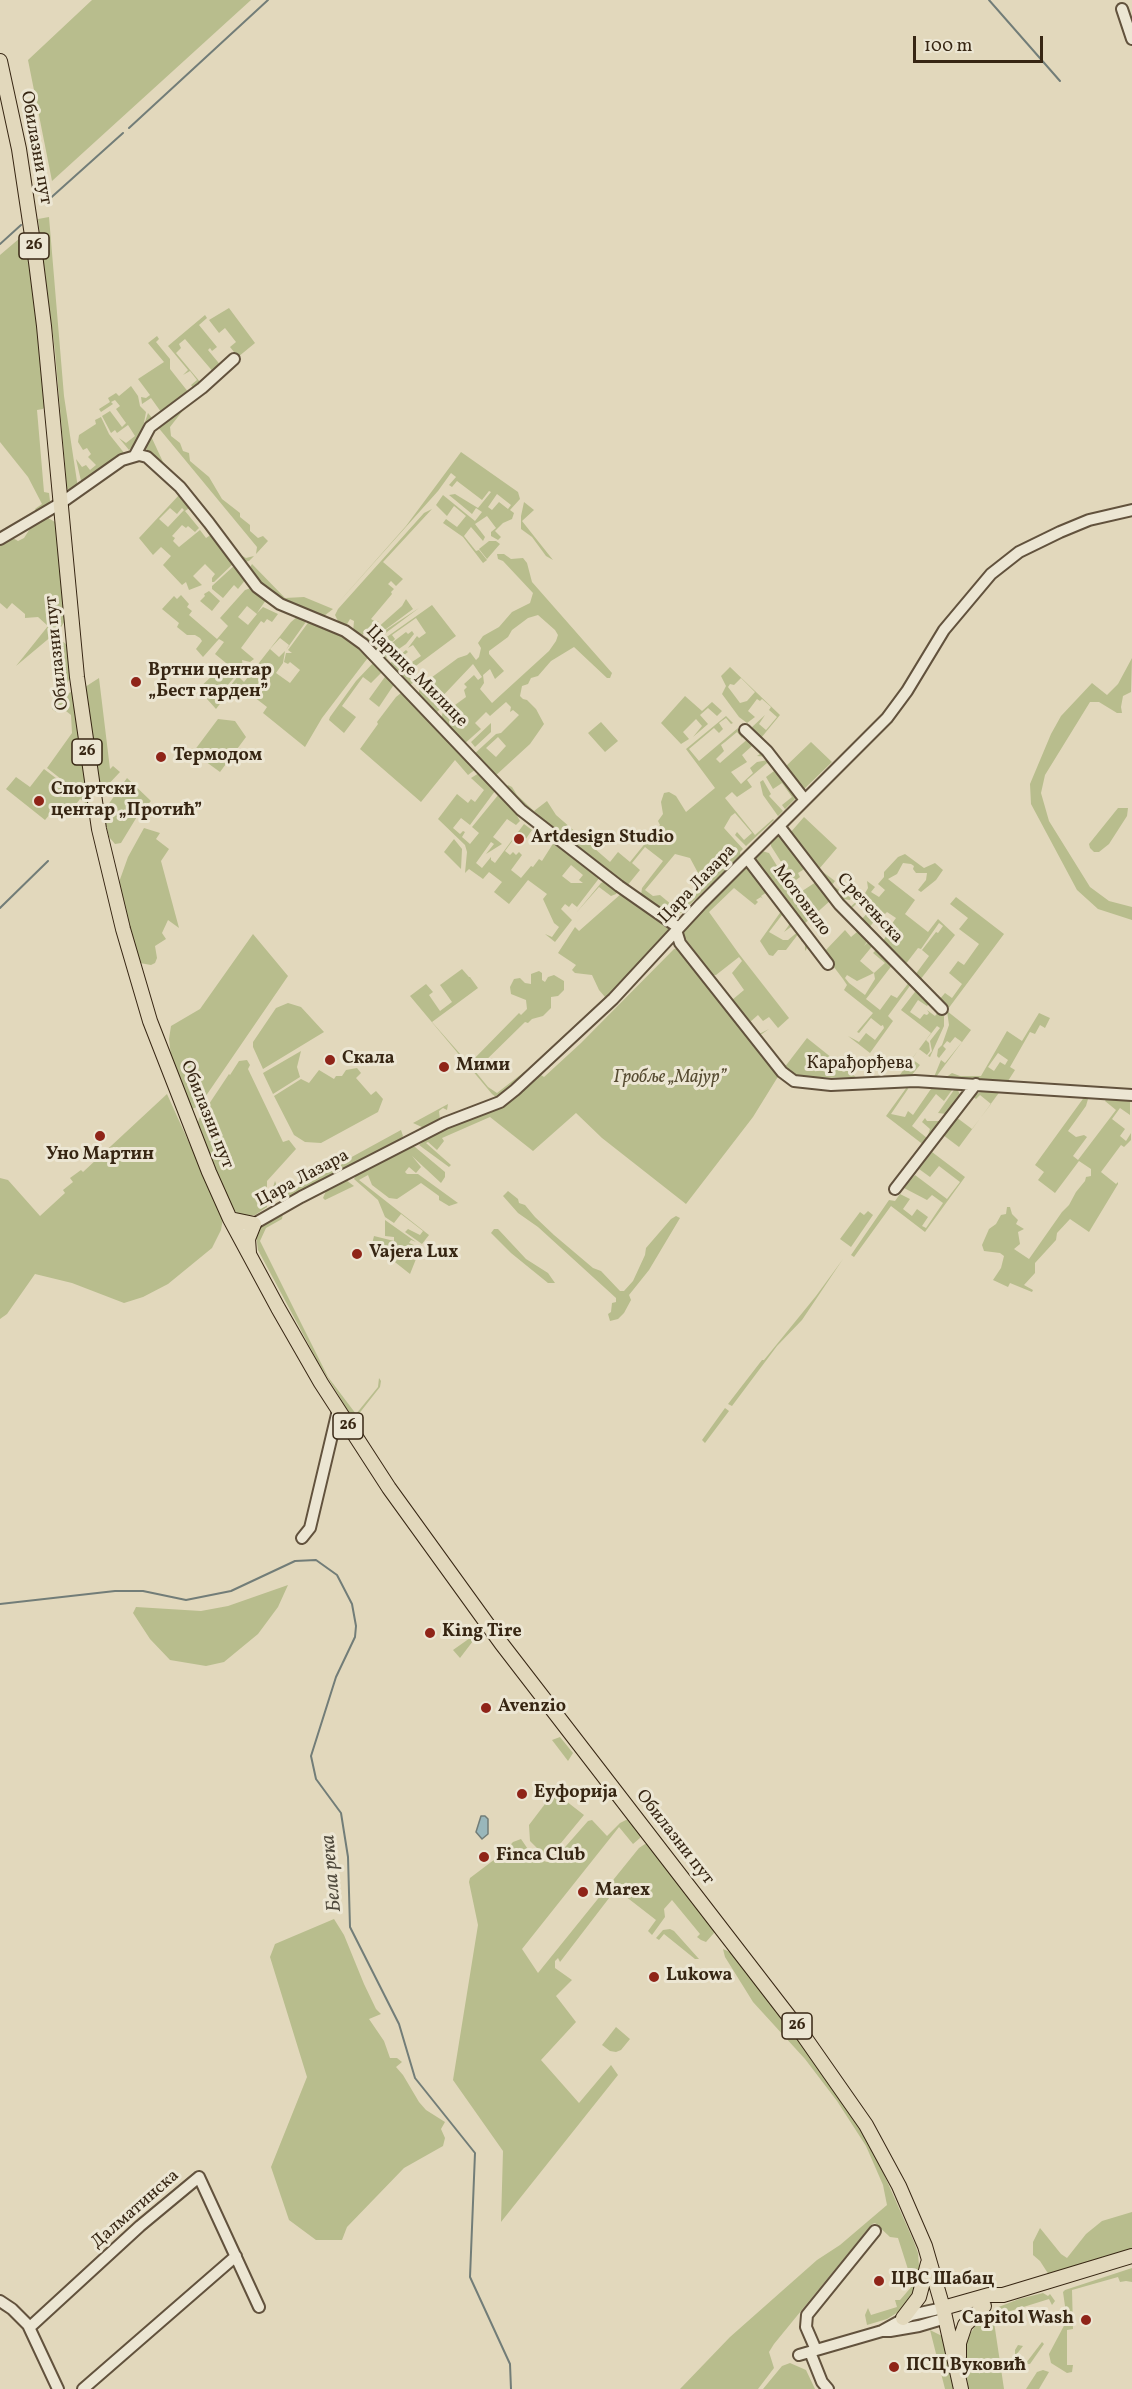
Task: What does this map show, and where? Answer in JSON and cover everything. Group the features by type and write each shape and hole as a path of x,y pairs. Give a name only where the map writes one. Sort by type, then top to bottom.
{"main road":[{"name":"Обилазни пут","path":"0,61 19,149 44,326 75,653 91,780 111,882 150,1021 209,1172 278,1308 338,1410 384,1481 474,1607 836,2079 889,2165 914,2217 929,2258 944,2313 959,2383"},
{"path":"231,1219 254,1224 248,1239 249,1253"},
{"path":"944,2313 989,2295 1003,2295 1132,2256"},
{"path":"903,2318 919,2297 929,2258"},
{"path":"944,2313 984,2306 998,2300 1003,2295"},
{"path":"959,2383 959,2343 962,2333 968,2321 984,2306"}],"street":[{"path":"1122,9 1132,39"},
{"path":"0,539 61,503 122,460 135,455 150,427 202,388 234,359"},
{"name":"Царице Милице","path":"135,455 147,457 154,462 180,488 257,587 279,604 345,631 363,644 521,810 677,929"},
{"name":"Цара Лазара","path":"238,1233 445,1123 500,1102 613,999 677,929 895,708 944,630 991,574 1019,552 1060,532 1089,520 1132,510"},
{"path":"745,730 767,751 805,800"},
{"name":"Сретењска","path":"779,826 840,904 942,1009"},
{"name":"Мотовило","path":"747,858 828,964"},
{"name":"Карађорђева","path":"677,929 680,943 782,1072 794,1081 831,1085 915,1081 1132,1095"},
{"path":"895,1190 976,1084"},
{"path":"302,1538 310,1528 338,1410"},
{"name":"Далматинска","path":"30,2327 140,2226 199,2177 259,2307"},
{"path":"828,2389 822,2382 808,2353 807,2315 874,2231"},
{"path":"83,2389 236,2256"},
{"path":"0,2301 22,2317 30,2327 58,2389"},
{"path":"808,2353 882,2331 903,2318 944,2313"},
{"path":"882,2331 919,2326 944,2313"}],"green space":[{"path":"92,0 251,0 52,181 28,60"},
{"path":"49,217 64,396 78,488 72,491 67,489 55,351 38,219"},
{"path":"27,232 46,405 43,409 37,410 44,492 49,493 50,501 46,507 36,511 35,509 42,504 28,477 0,442 0,255"},
{"path":"229,308 255,343 238,357 230,347 236,342 225,328 219,333 209,320"},
{"path":"205,315 207,318 199,325 217,347 212,351 210,348 208,350 222,367 215,374 185,339 179,344 181,348 176,353 201,383 194,389 191,385 197,380 190,371 183,375 188,370 168,346"},
{"path":"157,336 159,339 156,342 170,359 170,369 189,393 129,450 119,438 126,443 135,436 128,425 117,433 115,430 111,433 102,416 110,411 122,427 126,423 116,409 120,406 115,400 101,412 99,409 110,402 108,398 116,393 119,396 131,386 138,396 140,406 146,412 143,428 148,413 152,418 161,412 151,398 142,404 141,397 146,398 150,395 138,379 164,362 148,343"},
{"path":"184,409 170,427 171,436 180,443 183,451 189,453 190,461 209,477 222,499 240,513 240,517 250,525 250,531 258,538 263,536 268,541 256,554 257,547 157,426"},
{"path":"101,417 109,434 125,454 82,485 76,459 82,467 86,465 90,470 96,465 88,457 91,454 87,448 83,450 78,442 79,435 96,424 95,420"},
{"path":"150,434 163,462 196,496 241,555 246,558 254,556 249,561 244,562 148,452 145,446"},
{"path":"461,452 518,492 520,499 510,510 514,513 512,519 503,523 495,531 501,537 498,540 491,536 491,532 496,528 487,516 475,524 485,537 483,541 471,527 464,536 487,560 483,563 463,537 443,523 446,519 457,527 466,516 454,506 447,516 436,505 443,495 475,521 482,512 476,508 472,514 449,495 455,494 478,508 491,492 489,491 482,500 457,481 452,487 449,485 456,477 451,473 438,491 338,603 406,526","holes":["497,494 511,505 508,509 499,502 492,510 488,507"]},
{"path":"180,494 191,507 185,511 199,528 195,532 188,526 186,528 182,525 172,536 175,538 173,541 179,547 200,530 206,538 212,534 235,562 214,582 212,578 215,574 205,564 193,576 202,585 189,590 186,582 182,585 163,565 171,556 161,547 153,555 139,538","holes":["170,508 177,514 182,508 184,510 168,527 159,519"]},
{"path":"524,502 534,510 522,521 553,560 546,556 532,537 521,529"},
{"path":"432,509 383,562 403,579 396,586 391,581 388,584 394,589 392,594 371,619 379,621 360,637 353,632 354,621 350,619 346,626 340,625 335,615 338,609 424,513"},
{"path":"48,518 55,522 56,526 65,621 59,630 16,666 48,626 38,617 25,618 25,614 12,603 7,609 0,603 0,545 13,538 18,541 24,538 31,527"},
{"path":"489,541 496,541 500,544 487,559 479,549"},
{"path":"497,554 504,554 511,559 523,558 527,563 532,582 612,673 610,678 607,678 574,647 551,661 538,676 531,678 528,684 522,686 520,696 536,709 544,724 530,744 494,777 505,789 508,785 512,787 534,811 547,801 556,815 610,862 618,852 630,862 660,825 658,821 663,814 661,802 664,793 669,792 676,796 686,812 715,788 686,749 726,716 733,723 731,724 726,718 719,723 723,729 719,733 714,728 689,749 699,761 738,728 745,734 742,738 737,732 721,745 724,751 716,759 720,763 750,737 769,757 757,756 760,754 752,746 742,755 747,762 731,772 741,784 753,773 750,768 757,762 768,760 797,797 785,809 782,805 792,797 782,783 773,789 766,777 774,771 767,763 747,780 752,787 737,797 732,792 725,798 755,835 774,820 746,846 735,835 737,832 744,840 752,833 735,813 724,828 743,849 740,852 741,859 737,861 734,870 737,874 750,865 770,890 761,896 763,899 761,897 756,900 758,902 755,905 734,888 709,912 789,1018 778,1028 769,1017 763,1021 758,1015 750,1022 759,1034 769,1029 759,1036 732,1000 744,990 732,973 742,961 739,957 713,975 682,934 693,917 722,887 710,885 681,913 670,913 641,895 642,888 663,861 645,847 632,863 640,870 627,886 583,855 526,809 505,790 473,755 519,715 513,710 510,712 511,707 506,702 490,716 486,712 475,723 481,729 463,745 446,723 440,721 443,712 466,697 464,690 467,687 464,684 474,675 478,680 482,677 473,664 437,702 429,697 440,709 435,714 418,697 420,686 458,658 470,652 476,660 481,648 478,643 483,636 499,627 512,612 530,603 533,593 503,561 498,559","holes":["538,615 555,630 558,635 556,641 549,651 492,703 480,689 484,683 483,675 490,669 495,679 504,671 489,651 528,618","498,737 506,746 496,757 486,748","675,854 690,858 704,884 672,905 660,895 653,896 645,890"]},
{"path":"236,564 246,579 238,589 234,585 223,598 212,589 212,586"},
{"path":"252,564 285,598 304,597 333,609 324,616 300,608 267,591 249,569"},
{"path":"251,588 266,600 257,613 263,607 278,614 272,622 267,619 264,623 261,621 241,648 254,659 250,662 242,660 243,668 237,670 237,674 222,692 224,694 238,676 244,682 291,622 298,616 308,619 286,650 289,645 280,638 270,649 279,657 285,651 283,663 276,673 290,683 300,670 290,662 288,664 284,662 286,653 292,653 288,650 310,620 342,635 370,655 322,718 305,747 263,713 267,707 236,683 216,709 198,689 226,663 215,654 224,642 219,639 203,657 196,649 202,641 200,638 187,635 177,627 179,623 162,609 174,596 177,599 181,595 189,604 187,607 192,611 189,615 217,639 228,626 220,618 245,590","holes":["247,606 257,614 248,625 238,617"]},
{"path":"209,591 220,601 212,611 200,601"},
{"path":"406,599 413,609 378,635 419,608 383,635 367,643 366,638 402,606"},
{"path":"432,605 456,636 409,671 416,681 408,686 388,665 406,650 408,652 403,656 409,664 421,656 413,645 408,648 417,636 419,638 426,633 416,618 392,635 395,639 389,645 406,632 408,634 412,631 414,634 406,644 383,660 375,650 381,641"},
{"path":"61,640 67,645 71,677 67,683 57,676 51,647"},
{"path":"1132,658 1131,692 1123,696 1122,713 1117,713 1099,702 1090,702 1045,775 1041,793 1049,821 1090,887 1109,901 1132,907 1132,920 1098,909 1077,890 1031,804 1030,784 1061,716 1092,683 1107,695 1118,684"},
{"path":"375,661 384,670 371,683 363,677 342,706 356,717 344,733 329,720 330,717 356,681"},
{"path":"730,667 780,715 761,738 751,728 765,715 759,724 766,730 777,717 769,710 771,707 762,699 760,701 757,699 748,711 755,717 747,723 739,717 722,694 726,686 721,676","holes":["741,678 755,692 747,701 740,703 728,687"]},
{"path":"387,674 395,683 379,707 369,699"},
{"path":"99,678 110,769 113,766 120,772 104,789 100,788 85,687"},
{"path":"75,692 91,807 80,799 67,816 55,808 45,820 6,789 16,777 30,787 44,769 78,795 80,794 47,768 72,733 71,715 61,707 56,712 52,709 63,696"},
{"path":"401,693 409,698 476,769 468,775 455,760 421,802 360,749 378,724 377,722"},
{"path":"685,696 702,711 712,702 722,711 717,716 708,708 700,715 708,724 693,737 702,726 696,719 683,732 689,739 681,744 661,723"},
{"path":"218,719 235,721 246,737 220,772 198,756 195,760 191,755"},
{"path":"601,722 618,741 605,752 588,733"},
{"path":"491,723 491,732 475,747 471,742"},
{"path":"811,742 832,762 802,791 784,768"},
{"path":"479,773 495,791 470,825 461,818 453,828 460,834 465,832 462,837 470,844 479,833 472,827 499,794 514,810 520,821 516,825 507,819 493,837 502,844 486,854 494,844 491,842 476,863 482,868 491,857 495,863 524,824 532,830 523,843 521,841 524,836 519,832 505,851 510,855 513,852 516,855 519,852 522,855 511,870 521,878 539,859 542,861 554,842 600,877 577,907 572,903 569,907 565,904 561,909 572,920 555,942 545,934 552,937 559,927 554,923 543,899 547,894 528,880 509,904 494,892 502,882 489,872 483,879 469,869 465,873 467,852 465,845 438,819 457,794 468,803 471,799 475,802 484,790 471,778","holes":["571,865 583,875 579,880 583,883 571,883 562,876"]},
{"path":"127,778 151,801 138,815 121,843 115,844 109,837 103,812"},
{"path":"763,780 771,794 769,796 783,811 778,816 763,795 760,782"},
{"path":"1118,808 1128,808 1127,816 1109,844 1099,852 1094,852 1089,844"},
{"path":"804,817 837,848 819,869 835,881 832,885 851,898 850,900 842,899 790,833"},
{"path":"144,828 160,833 156,839 169,849 161,861 179,928 168,920 162,933 166,939 155,946 157,958 151,965 140,963 118,885 128,857"},
{"path":"782,834 831,900 803,925 824,952 845,930 851,937 857,932 850,924 853,922 869,939 864,946 870,940 874,944 860,961 874,973 885,963 873,953 878,948 893,964 866,999 880,1010 891,995 897,998 910,981 912,983 888,1016 893,1021 870,1053 848,1036 859,1042 866,1033 875,1040 884,1028 883,1025 881,1026 871,1018 859,1033 857,1032 873,1013 844,990 847,985 843,979 755,863 762,851 769,853 787,882 784,884 793,897 816,882 806,868 798,873 800,877 796,880 792,879 771,846 771,841","holes":["874,973 875,979 865,995 845,978 847,975 857,981"]},
{"path":"454,839 462,849 461,869 444,852"},
{"path":"905,854 924,868 935,863 943,870 936,880 921,892 918,890 926,880 927,873 916,873 911,864 903,863 897,874 888,879 915,900 905,914 928,932 938,919 955,935 920,980 915,975 929,956 922,950 943,926 939,923 921,949 918,948 905,965 882,942 893,927 891,925 896,918 881,911 877,916 881,919 879,922 875,920 869,928 861,920 871,909 861,899 851,909 849,908 864,895 868,888 867,881 875,887 871,892 879,897 885,890 878,884 884,877 884,872 898,857"},
{"path":"605,881 618,891 616,894 611,896 599,887 576,913 601,883"},
{"path":"622,893 670,925 670,932 666,933 584,1023 512,1087 496,1097 492,1094 410,996 426,984 433,992 429,995 440,1011 452,1002 440,985 462,969 470,977 478,988 432,1022 469,1064 519,1013 521,1015 527,1009 526,1000 511,994 510,987 514,979 520,978 525,983 531,984 531,974 539,971 545,982 548,977 554,975 564,981 564,990 558,996 551,997 551,1008 543,1016 532,1019 528,1023 525,1022 475,1071 488,1087 497,1093 533,1065 605,997 592,975 575,973 572,970 576,965 558,953 575,927 579,931"},
{"path":"956,897 1004,934 948,1009 939,1000 945,993 952,998 962,984 949,973 958,961 964,965 979,944 959,929 968,918 950,904"},
{"path":"782,910 795,924 784,932 791,922 782,915 769,932 783,940 788,940 800,930 810,944 805,951 805,943 801,941 804,937 799,933 786,950 778,950 773,956 769,955 760,941"},
{"path":"253,934 288,976 199,1106 192,1109 172,1065 169,1039 171,1026 200,1009"},
{"name":"Гробље „Мајур”","path":"680,948 779,1075 753,1117 686,1204 602,1138 576,1113 533,1151 490,1117 442,1138 444,1141 437,1150 428,1142 426,1143 451,1165 449,1167 419,1145 440,1131 499,1109 512,1101 541,1075 544,1077 674,949"},
{"path":"918,988 931,1001 927,1006 918,1000 910,1012 920,1019 924,1014 929,1013 927,1010 935,1016 940,1010 944,1014 944,1026 930,1057 928,1056 932,1051 930,1041 940,1028 937,1026 926,1040 930,1051 927,1055 919,1049 931,1033 901,1010"},
{"path":"288,1003 301,1007 324,1032 263,1069 253,1042 276,1008"},
{"path":"947,1011 971,1030 936,1077 934,1077 941,1060 945,1063 962,1042 955,1037 950,1043 947,1041 943,1046 946,1049 939,1058 937,1056 949,1025"},
{"path":"1039,1013 1050,1018 1045,1028 1040,1025 1035,1034 1030,1032 1010,1067 1015,1070 1008,1081 945,1078 952,1073 960,1076 981,1076 1007,1031 1022,1041","holes":["998,1053 1008,1060 1005,1065 1000,1062 994,1071 988,1067"]},
{"path":"807,1038 857,1078 797,1077 784,1068"},
{"path":"301,1051 297,1067 300,1077 273,1094 263,1073"},
{"path":"918,1051 912,1059 920,1065 911,1076 899,1076"},
{"path":"247,1060 250,1065 248,1069 283,1142 289,1140 296,1149 267,1181 267,1207 255,1215 246,1216 233,1209 196,1129 199,1119 229,1074 239,1061"},
{"path":"357,1068 361,1073 356,1078 371,1095 376,1091 383,1099 378,1112 321,1143 305,1142 294,1135 274,1096 301,1079 309,1083 319,1070 334,1079 336,1076 342,1076 346,1070"},
{"path":"933,1086 957,1088 960,1095 946,1114 938,1113 954,1090 944,1101 936,1094 912,1126 927,1138 930,1129 922,1122 925,1118 927,1121 941,1121 925,1146 886,1116 907,1087 908,1089 891,1114 905,1117 908,1111 913,1115"},
{"path":"985,1090 1001,1090 991,1104 980,1095 976,1099 972,1096"},
{"path":"167,1094 223,1218 221,1230 212,1248 168,1284 143,1297 124,1303 72,1283 35,1274 7,1314 0,1319 0,1178 8,1180 40,1216 65,1193 63,1190 73,1182 70,1178 81,1170 83,1172"},
{"path":"1085,1096 1088,1099 1086,1106 1068,1131 1076,1137 1084,1135 1087,1137 1073,1156 1078,1160 1116,1110 1105,1101 1107,1098 1130,1099 1130,1115 1120,1108 1112,1119 1125,1129 1120,1136 1126,1141 1131,1133 1131,1140 1124,1147 1121,1145 1101,1172 1118,1184 1089,1232 1070,1219 1057,1233 1056,1240 1035,1263 1035,1273 1024,1285 1033,1290 1032,1292 1010,1283 1008,1287 993,1280 1001,1268 1004,1256 1000,1253 984,1251 982,1245 989,1229 996,1224 1001,1215 1006,1214 1007,1207 1010,1207 1012,1214 1018,1220 1016,1224 1024,1229 1018,1232 1020,1244 1014,1249 1029,1259 1069,1205 1086,1177 1091,1176 1091,1169 1079,1161 1055,1193 1038,1180 1044,1172 1035,1165"},
{"path":"448,1104 447,1110 443,1108 439,1111 440,1120 424,1128 413,1123"},
{"path":"956,1117 972,1129 981,1118 959,1147 943,1135"},
{"path":"401,1130 403,1136 399,1142 288,1198 282,1199 274,1195 272,1190 275,1181 279,1191 286,1193"},
{"path":"407,1147 415,1147 445,1172 445,1177 441,1183 412,1156 421,1167 416,1173 409,1167 405,1172 418,1174 458,1203 449,1206 421,1183 397,1199 389,1198 372,1185 368,1175 359,1180 429,1235 422,1244 405,1232 408,1229 420,1235 423,1231 401,1214 394,1223 385,1217 378,1200 354,1179 357,1173"},
{"path":"932,1152 965,1177 925,1232 891,1206 854,1257 851,1255 889,1200 895,1201 900,1194 910,1199 903,1209 912,1216 917,1209 928,1217 922,1226 926,1228 943,1203 932,1195 927,1200 904,1188 915,1175 947,1199 960,1182 939,1166 930,1177 919,1169"},
{"path":"346,1180 354,1186 325,1200 323,1198 326,1191"},
{"path":"508,1191 554,1235 593,1268 601,1271 620,1291 624,1291 633,1281 646,1248 671,1219 676,1216 680,1218 649,1270 629,1295 631,1300 624,1313 618,1319 610,1321 608,1314 616,1298 538,1227 518,1213 503,1196"},
{"path":"868,1211 873,1215 851,1247 840,1239 860,1212 864,1215"},
{"path":"283,1213 282,1219 266,1228 260,1241 328,1377 356,1414 378,1387 379,1378 381,1381 380,1387 354,1420 318,1362 258,1250 256,1234 260,1227"},
{"path":"385,1220 416,1242 411,1240 409,1243 414,1245 411,1252 417,1255 422,1244 410,1274 372,1244 374,1236 394,1241 394,1237 385,1236"},
{"path":"494,1229 498,1229 526,1259 548,1273 555,1283 548,1283 511,1253 491,1233"},
{"path":"843,1259 802,1320 777,1346 732,1406 728,1404 816,1296"},
{"path":"725,1408 729,1411 705,1443 702,1440"},
{"path":"288,1585 278,1607 258,1634 224,1662 206,1666 170,1660 150,1639 133,1613 136,1607 201,1611 228,1606"},
{"path":"470,1638 473,1641 460,1658 453,1650"},
{"path":"560,1737 573,1753 568,1761 552,1740"},
{"path":"557,1794 584,1815 556,1849 545,1856 530,1841 529,1825 548,1800"},
{"path":"628,1819 641,1834 640,1838 633,1844 619,1827 522,1949 538,1973 639,1848 645,1844 649,1844 711,1924 714,1933 706,1942 697,1937 700,1934 672,1900 664,1909 665,1917 652,1935 648,1931 656,1920 616,1889 560,1962 558,1958 555,1961 555,1968 572,1980 556,1996 576,2022 541,2060 579,2103 611,2065 618,2075 501,2222 503,2151 453,2080 478,1925 470,1878 503,1853 513,1842 521,1839 534,1858 547,1862 559,1854 588,1821 592,1820 607,1836 620,1823"},
{"path":"334,1919 344,1935 376,2009 381,2014 369,2019 384,2041 390,2058 397,2058 402,2062 396,2067 419,2102 426,2110 445,2122 441,2129 445,2138 443,2146 404,2168 347,2227 342,2240 316,2240 289,2220 271,2167 307,2077 270,1957 275,1944"},
{"path":"670,1929 699,1959 695,1959 664,1934 659,1940 656,1938 663,1930"},
{"path":"723,1949 734,1954 756,1980 863,2127 914,2242 918,2253 920,2279 911,2300 903,2309 887,2319 867,2325 865,2315 868,2308 871,2315 897,2307 895,2300 900,2300 913,2285 898,2238 890,2237 875,2223 872,2224 774,2344 769,2352 774,2368 758,2389 680,2389 730,2337 817,2260 840,2245 887,2205 883,2185 866,2146 837,2101 805,2059 753,2002 725,1957"},
{"path":"616,2027 630,2039 621,2050 616,2052 602,2045"},
{"path":"1132,2212 1132,2249 1049,2275 1033,2255 1033,2242 1040,2228 1067,2258 1086,2234 1102,2221"},
{"path":"1132,2268 1132,2282 1120,2282 1118,2277 1072,2290 1073,2329 1067,2330 1067,2365 1073,2365 1072,2372 1067,2373 1051,2363 1049,2354 1067,2320 1063,2292"},
{"path":"1043,2293 1048,2296 1050,2294 1055,2301 1052,2305 1049,2299 1001,2314 1002,2320 994,2322 1004,2389 968,2389 964,2344 978,2322 996,2308"},
{"path":"930,2330 942,2336 947,2348 954,2389 945,2389"},
{"path":"1042,2342 1044,2344 1030,2364 1021,2364 1015,2359 1015,2350 1018,2345 1023,2346 1016,2355 1026,2363"},
{"path":"790,2363 806,2370 815,2389 763,2389 782,2366"},
{"path":"1043,2370 1049,2372 1039,2389 1026,2389 1037,2372"}],"water":[{"path":"481,1816 488,1819 488,1834 482,1839 476,1832"}],"waterway":[{"path":"129,128 268,0"},
{"path":"989,0 1060,81"},
{"path":"45,203 123,133"},
{"path":"0,244 21,225"},
{"path":"0,908 48,861"},
{"name":"Бела река","path":"0,1604 115,1591 143,1591 186,1600 231,1591 295,1561 316,1560 337,1575 352,1604 356,1626 355,1637 336,1677 311,1756 316,1779 341,1813 348,1857 350,1927 399,2024 415,2078 475,2153 470,2277 510,2364 511,2389"}],"place":[{"name":"Вртни центар „Бест гарден”","path":"136,682"},
{"name":"Термодом","path":"161,757"},
{"name":"Спортски центар „Протић”","path":"39,801"},
{"name":"Artdesign Studio","path":"519,839"},
{"name":"Скала","path":"330,1060"},
{"name":"Мими","path":"444,1067"},
{"name":"Уно Мартин","path":"100,1136"},
{"name":"Vajera Lux","path":"357,1254"},
{"name":"King Tire","path":"430,1633"},
{"name":"Avenzio","path":"486,1708"},
{"name":"Еуфорија","path":"522,1794"},
{"name":"Finca Club","path":"484,1857"},
{"name":"Marex","path":"583,1892"},
{"name":"Lukowa","path":"654,1977"},
{"name":"ЦВС Шабац","path":"879,2281"},
{"name":"Capitol Wash","path":"1086,2320"},
{"name":"ПСЦ Вуковић","path":"894,2367"}]}
